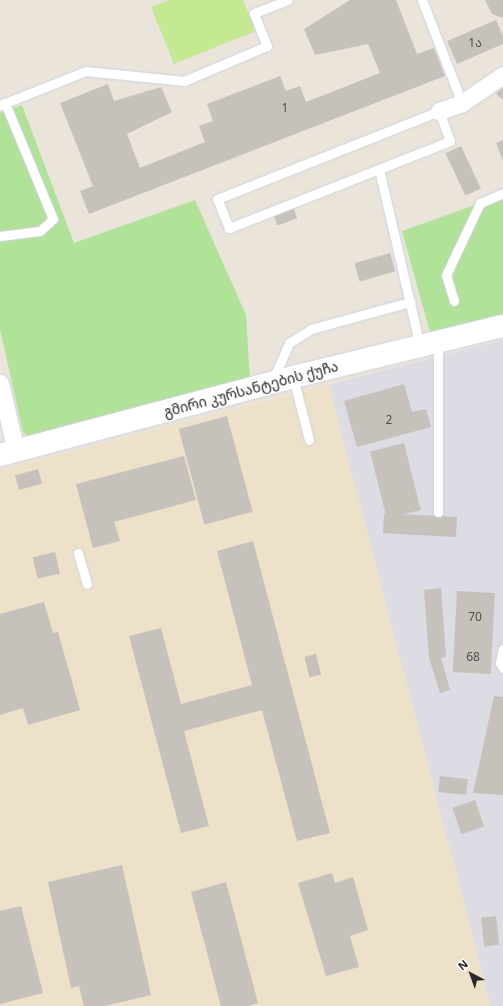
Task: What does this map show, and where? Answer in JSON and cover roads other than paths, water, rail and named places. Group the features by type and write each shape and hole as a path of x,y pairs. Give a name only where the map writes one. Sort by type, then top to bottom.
{"street":[{"path":"439,111 462,103 503,75"},
{"name":"გმირი კურსანტების ქუჩა","path":"8,453 293,377 503,326"},
{"path":"0,383 8,453"}],"lane":[{"path":"0,236 40,231 53,219 2,104 86,72 184,81 267,46 254,13 288,0"},
{"path":"422,0 462,103"},
{"path":"439,111 450,141 379,169 229,228 217,199 439,111"},
{"path":"379,169 410,302 429,344 438,512"},
{"path":"454,302 446,275 480,203 503,193"},
{"path":"272,383 289,343 311,329 410,302"},
{"path":"293,377 309,440"},
{"path":"78,553 87,584"},
{"path":"503,649 500,663 503,668"}]}
